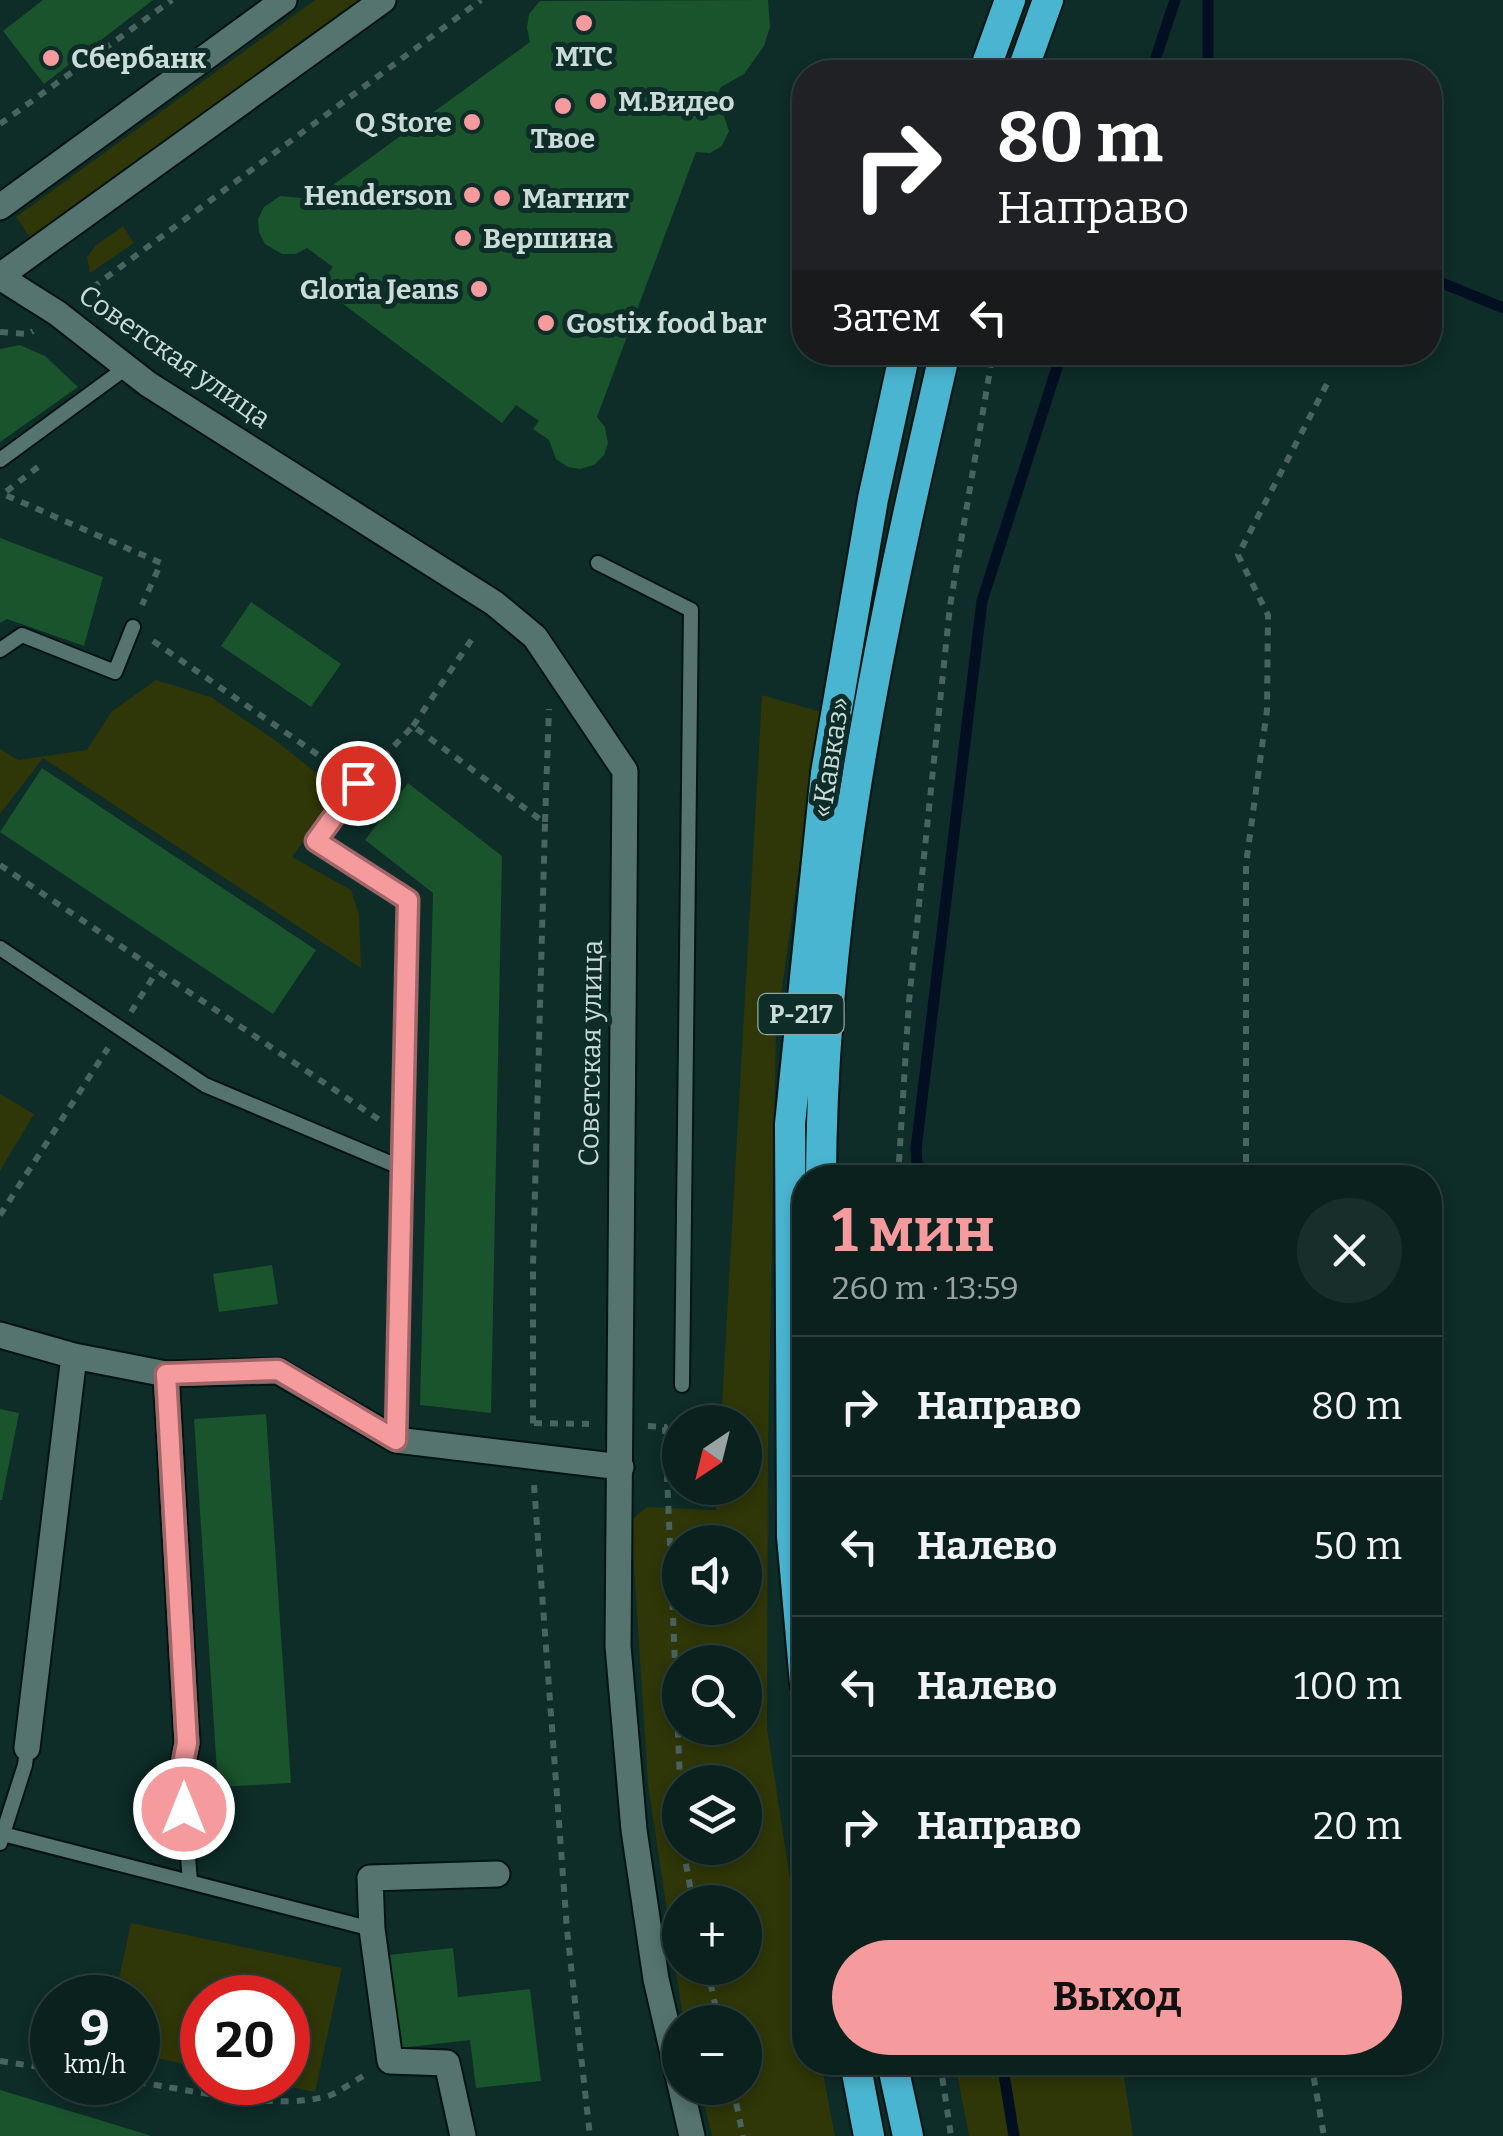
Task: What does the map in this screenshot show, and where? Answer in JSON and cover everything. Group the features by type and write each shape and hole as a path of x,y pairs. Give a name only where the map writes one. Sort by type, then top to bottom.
{"highway":[{"path":"988,60 1010,0"},
{"path":"1026,60 1048,0"},
{"name":"Р-217","path":"792,1536 790,1124 826,772 873,500 902,365"},
{"name":"«Кавказ»","path":"821,1165 822,1095 845,864 894,572 942,365"},
{"path":"856,2075 868,2136"},
{"path":"895,2075 908,2136"}],"street":[{"path":"0,207 284,0"},
{"path":"0,277 383,0"},
{"name":"Советская улица","path":"0,277 57,314 127,368 494,603 535,637 625,771 618,1646 634,1830 656,1979 692,2136"},
{"path":"0,1334 74,1356 166,1374 278,1370 396,1440 621,1468"},
{"path":"27,1748 74,1356"},
{"path":"166,1374 187,1743 181,1773"},
{"path":"463,2136 448,2063 390,2061 372,1929 370,1878 496,1874"}],"lane":[{"path":"0,460 127,368"},
{"path":"598,563 691,610 682,1385"},
{"path":"0,650 22,635 115,672 133,627"},
{"path":"358,783 316,841 408,900 396,1440"},
{"path":"0,948 205,1085 402,1168"},
{"path":"27,1748 2,1838 372,1929"},
{"path":"181,1773 190,1882"}],"path":[{"path":"0,124 172,0"},
{"path":"0,332 28,334 57,314 480,0"},
{"path":"899,1165 909,1001 950,606 990,365"},
{"path":"1246,1165 1246,864 1267,710 1268,616 1238,555 1328,382"},
{"path":"46,461 1,495 161,563 133,627 358,783 414,726 472,639"},
{"path":"549,709 534,1264 533,1456 539,1584 567,1930 590,2136"},
{"path":"414,726 545,823"},
{"path":"0,866 403,1136"},
{"path":"0,1215 157,971"},
{"path":"533,1423 589,1424"},
{"path":"632,1424 664,1427 679,1765"},
{"path":"0,2061 30,2066"},
{"path":"160,2085 240,2098 296,2100 330,2095 390,2061"},
{"path":"942,2075 951,2136"},
{"path":"1312,2075 1324,2136"},
{"path":"736,2105 743,2136"}],"green space":[{"path":"315,0 360,0 33,242 16,217"},
{"path":"123,226 134,243 90,273 87,257 95,246"},
{"path":"156,680 211,697 275,740 340,792 292,857 351,890 359,914 361,968 43,758 0,814 0,749 18,760 87,750 111,712"},
{"path":"762,695 821,712 776,1030 767,1728 792,1892 792,2075 823,2075 835,2136 712,2136 704,2105 762,2105 762,2005 681,2005 678,1985 762,1985 762,1885 663,1885 648,1784 631,1520 647,1507 716,1510 716,1505 762,1505 762,1405 722,1405"},
{"path":"0,1094 34,1114 0,1171"},
{"path":"131,1923 342,1968 315,2092 310,2091 310,1975 180,1975 180,2063 160,2059 160,1975 120,1975"},
{"path":"957,2075 1124,2075 1133,2136 969,2136"}],"building":[{"name":"Сбербанк","path":"43,0 153,0 44,84 3,31"},
{"name":"Вершина","path":"768,0 770,27 764,46 744,74 721,87 713,104 722,110 729,131 722,146 710,153 696,152 597,417 605,427 608,443 604,455 594,465 580,469 556,459 549,440 533,429 539,421 516,405 502,423 319,286 333,267 307,248 296,254 282,254 265,244 259,232 258,219 264,207 280,196 302,198 308,203 530,42 529,14 540,1"},
{"path":"20,345 45,356 78,387 0,442 0,349"},
{"path":"0,538 103,577 84,646 7,619 0,623"},
{"path":"251,602 341,664 311,707 221,646"},
{"path":"42,768 316,950 273,1014 0,832"},
{"path":"408,783 502,856 491,1413 420,1405 433,893 365,840"},
{"path":"272,1265 278,1304 219,1312 213,1274"},
{"path":"0,1409 19,1413 2,1500 0,1500"},
{"path":"266,1414 291,1783 218,1787 194,1419"},
{"path":"453,1948 458,1997 530,1989 541,2081 476,2088 470,2040 400,2048 388,1955"},
{"path":"0,2090 30,2099 30,2105 50,2105 149,2135 149,2136 0,2136"}],"waterway":[{"path":"1155,60 1175,0"},
{"path":"1208,0 1208,60"},
{"path":"1442,283 1503,308"},
{"path":"917,1165 982,601 1058,365"},
{"path":"1004,2075 1014,2136"}],"place":[{"name":"МТС","path":"584,23"},
{"name":"Сбербанк","path":"51,58"},
{"name":"М.Видео","path":"598,101"},
{"name":"Твое","path":"563,106"},
{"name":"Q Store","path":"472,122"},
{"name":"Henderson","path":"472,195"},
{"name":"Магнит","path":"502,198"},
{"name":"Вершина","path":"463,238"},
{"name":"Gloria Jeans","path":"479,289"},
{"name":"Gostix food bar","path":"546,323"}],"route":[{"path":"184,1809 181,1773 187,1743 166,1374 278,1370 396,1440 408,900 316,841 358,783"}]}
